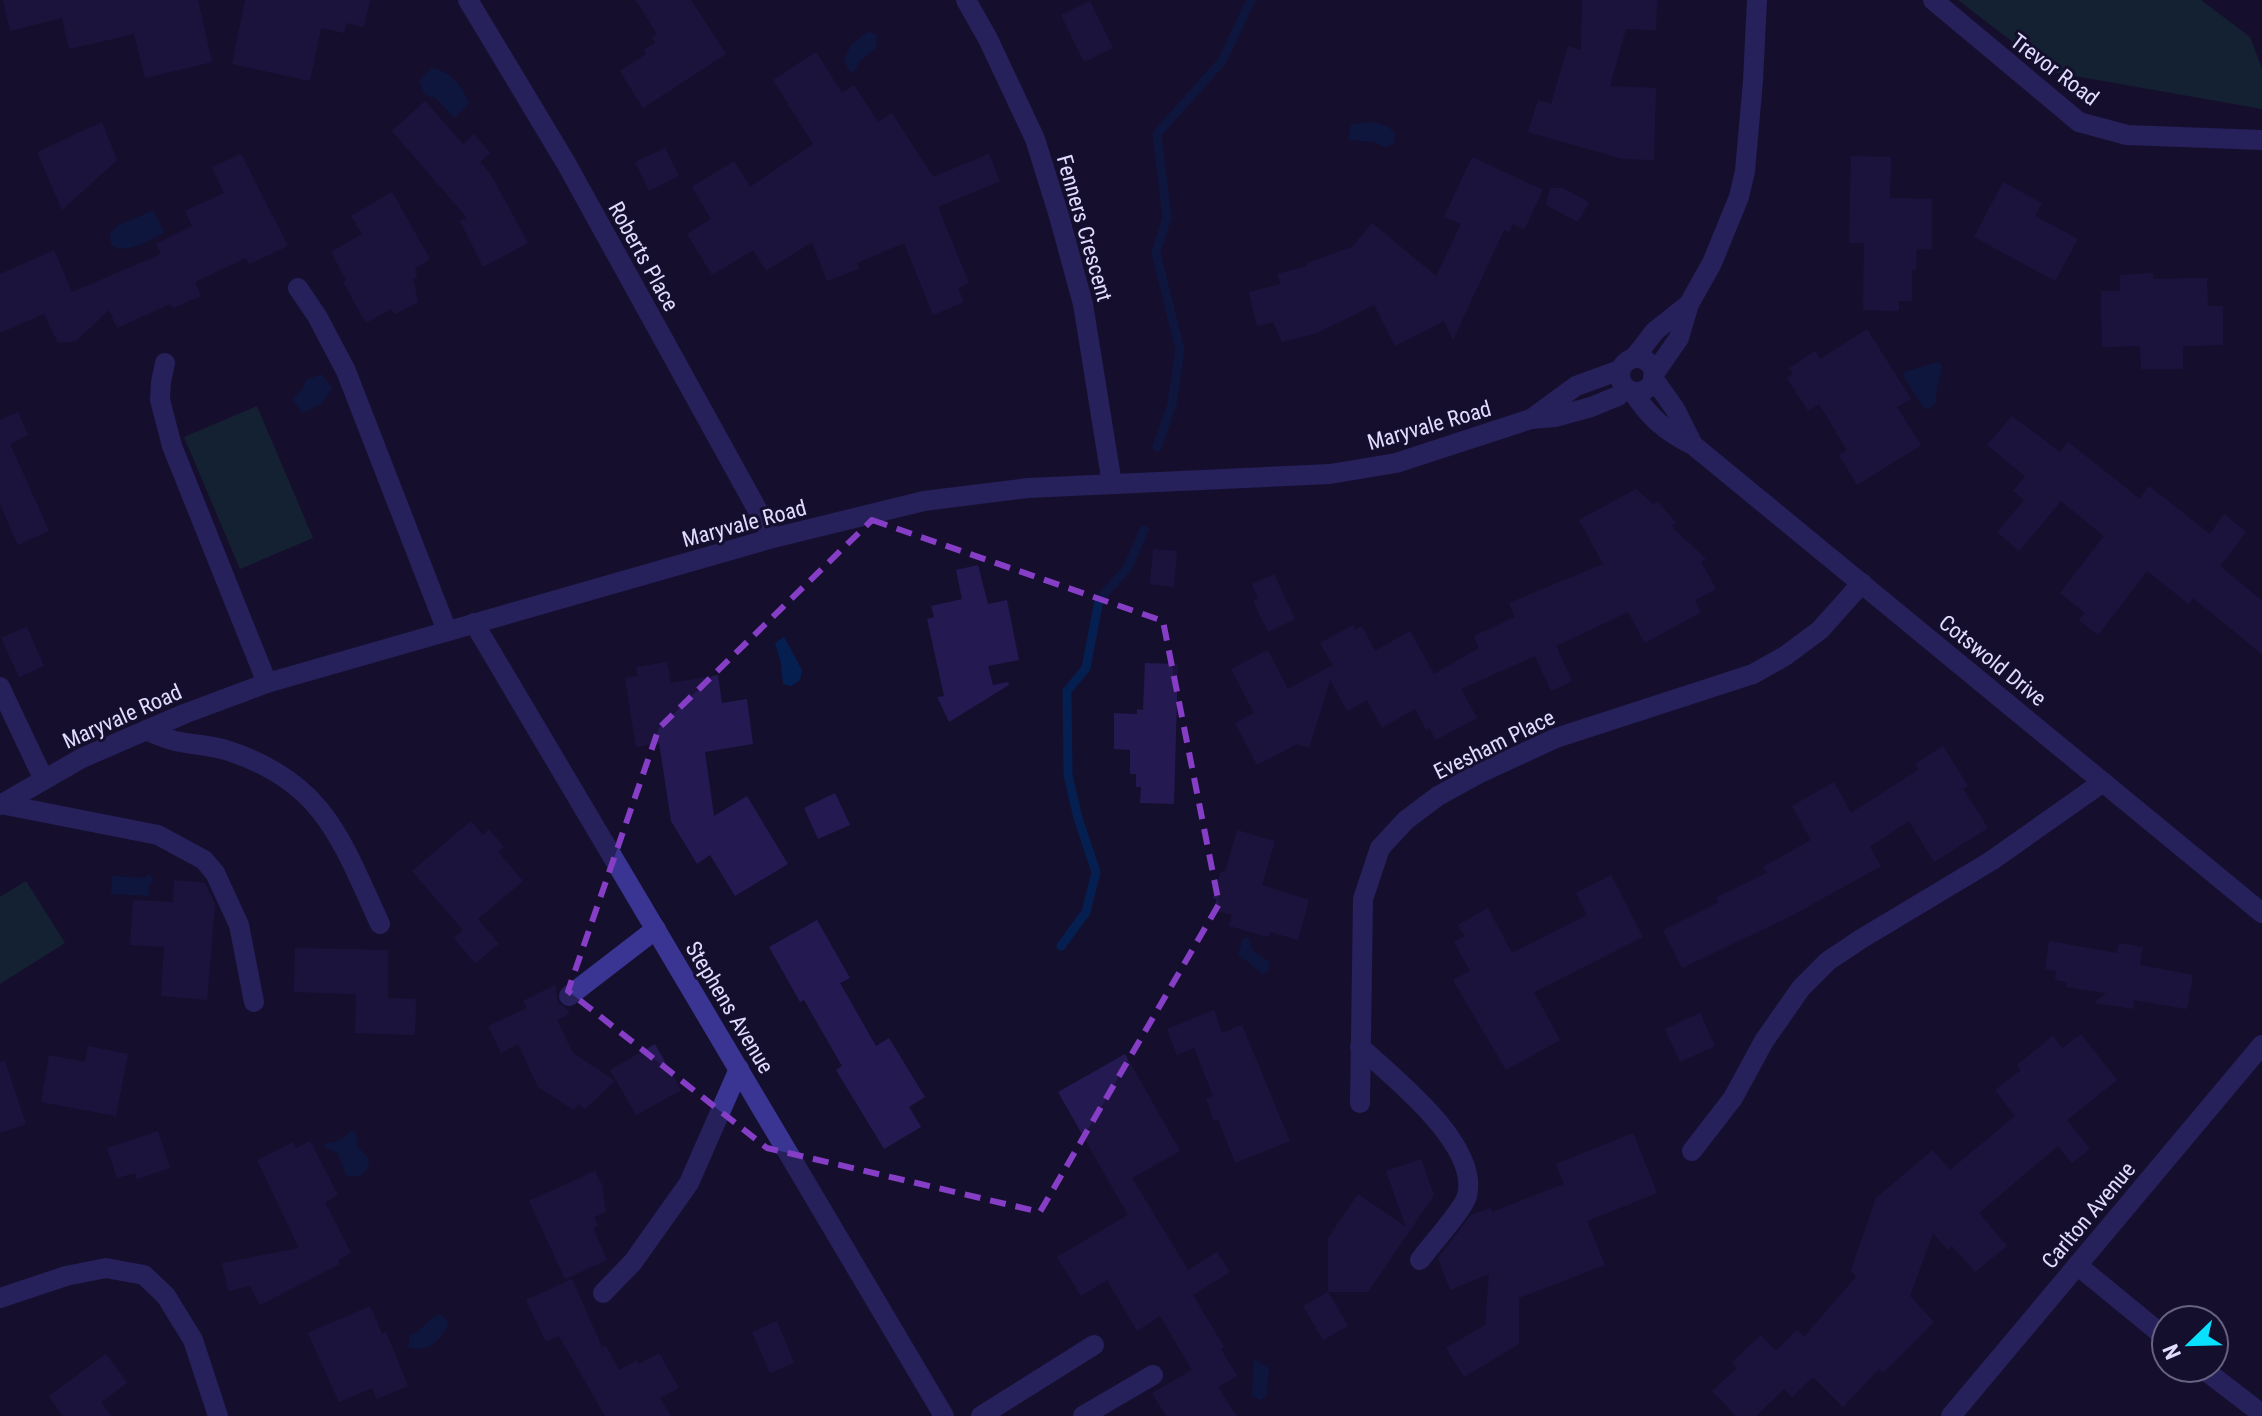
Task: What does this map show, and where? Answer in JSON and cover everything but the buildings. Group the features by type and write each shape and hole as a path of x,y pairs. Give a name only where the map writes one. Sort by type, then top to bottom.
{"street":[{"name":"Roberts Place","path":"468,0 566,163 773,538"},
{"name":"Fenners Crescent","path":"966,0 1035,139 1059,216 1083,304 1112,484"},
{"path":"1654,376 1679,338 1689,304 1712,263 1739,197 1745,171 1757,0"},
{"name":"Trevor Road","path":"1933,0 2079,122 2127,135 2262,140"},
{"path":"298,288 317,316 346,371 447,631"},
{"path":"1628,377 1655,331 1689,304"},
{"name":"Cotswold Drive","path":"1693,445 1650,364 1640,358 1628,377 1657,423 1693,445 2262,913"},
{"path":"165,363 160,400 172,446 267,683"},
{"name":"Maryvale Road","path":"0,804 82,758 267,683 773,538 924,501 1028,488 1330,474 1396,463 1531,419 1576,386 1628,377 1644,391 1652,384 1654,376"},
{"name":"Evesham Place","path":"1360,1103 1363,899 1380,848 1406,820 1438,796 1478,774 1556,738 1753,674 1785,656 1820,630 1862,583"},
{"name":"Stephens Avenue","path":"474,623 944,1416"},
{"path":"0,687 44,780"},
{"path":"146,730 175,741 226,750 263,764 303,792 322,809 344,844 380,924"},
{"path":"1692,1151 1733,1098 1764,1041 1801,988 1828,961 1991,861 2103,782"},
{"path":"0,804 158,835 204,860 215,873 239,925 254,1002"},
{"path":"569,996 656,929"},
{"name":"Carlton Avenue","path":"1951,1416 2262,1045"},
{"path":"1360,1047 1436,1120 1465,1164 1469,1179 1467,1198 1420,1260"},
{"path":"603,1293 633,1262 689,1183 739,1069"},
{"path":"2077,1265 2150,1325"},
{"path":"0,1298 66,1276 106,1268 144,1275 166,1296 193,1340 218,1416"},
{"path":"981,1416 1094,1345"},
{"path":"1083,1416 1153,1375"},
{"path":"2223,1384 2262,1414"}],"highlighted area":[{"path":"872,520 1163,621 1219,904 1040,1212 767,1148 568,991 659,728"}],"green space":[{"path":"1958,0 2201,0 2250,37 2262,69 2262,109 2052,72"},
{"path":"257,406 313,538 240,569 184,437"},
{"path":"26,881 65,943 0,984 0,897"}],"water":[{"path":"869,31 877,36 876,48 860,61 854,72 849,71 844,59 852,44"},
{"path":"432,68 450,76 469,103 454,118 436,98 425,95 419,81"},
{"path":"1373,122 1389,127 1395,134 1394,144 1384,147 1375,142 1348,140 1351,124"},
{"path":"154,210 164,233 131,248 111,245 110,235 117,226"},
{"path":"1938,362 1942,365 1936,402 1928,410 1903,375 1904,372"},
{"path":"321,374 332,388 321,404 303,413 292,399 303,389 306,380"},
{"path":"784,637 802,670 800,680 791,686 783,684 775,643"},
{"path":"149,874 154,880 149,884 149,896 111,894 112,876 145,878"},
{"path":"1248,937 1253,951 1270,962 1268,971 1263,974 1238,954 1243,939"},
{"path":"351,1131 355,1132 358,1139 356,1144 369,1165 363,1174 354,1177 346,1176 338,1153 324,1144 339,1141"},
{"path":"440,1314 449,1322 438,1340 422,1349 408,1347 410,1335"},
{"path":"1254,1359 1269,1368 1266,1397 1261,1400 1252,1396"}],"waterway":[{"path":"1157,447 1172,404 1180,350 1156,253 1167,217 1157,134 1222,61 1251,0"},
{"path":"1061,946 1086,912 1096,872 1068,775 1067,691 1086,668 1099,600 1128,567 1144,530"}]}
